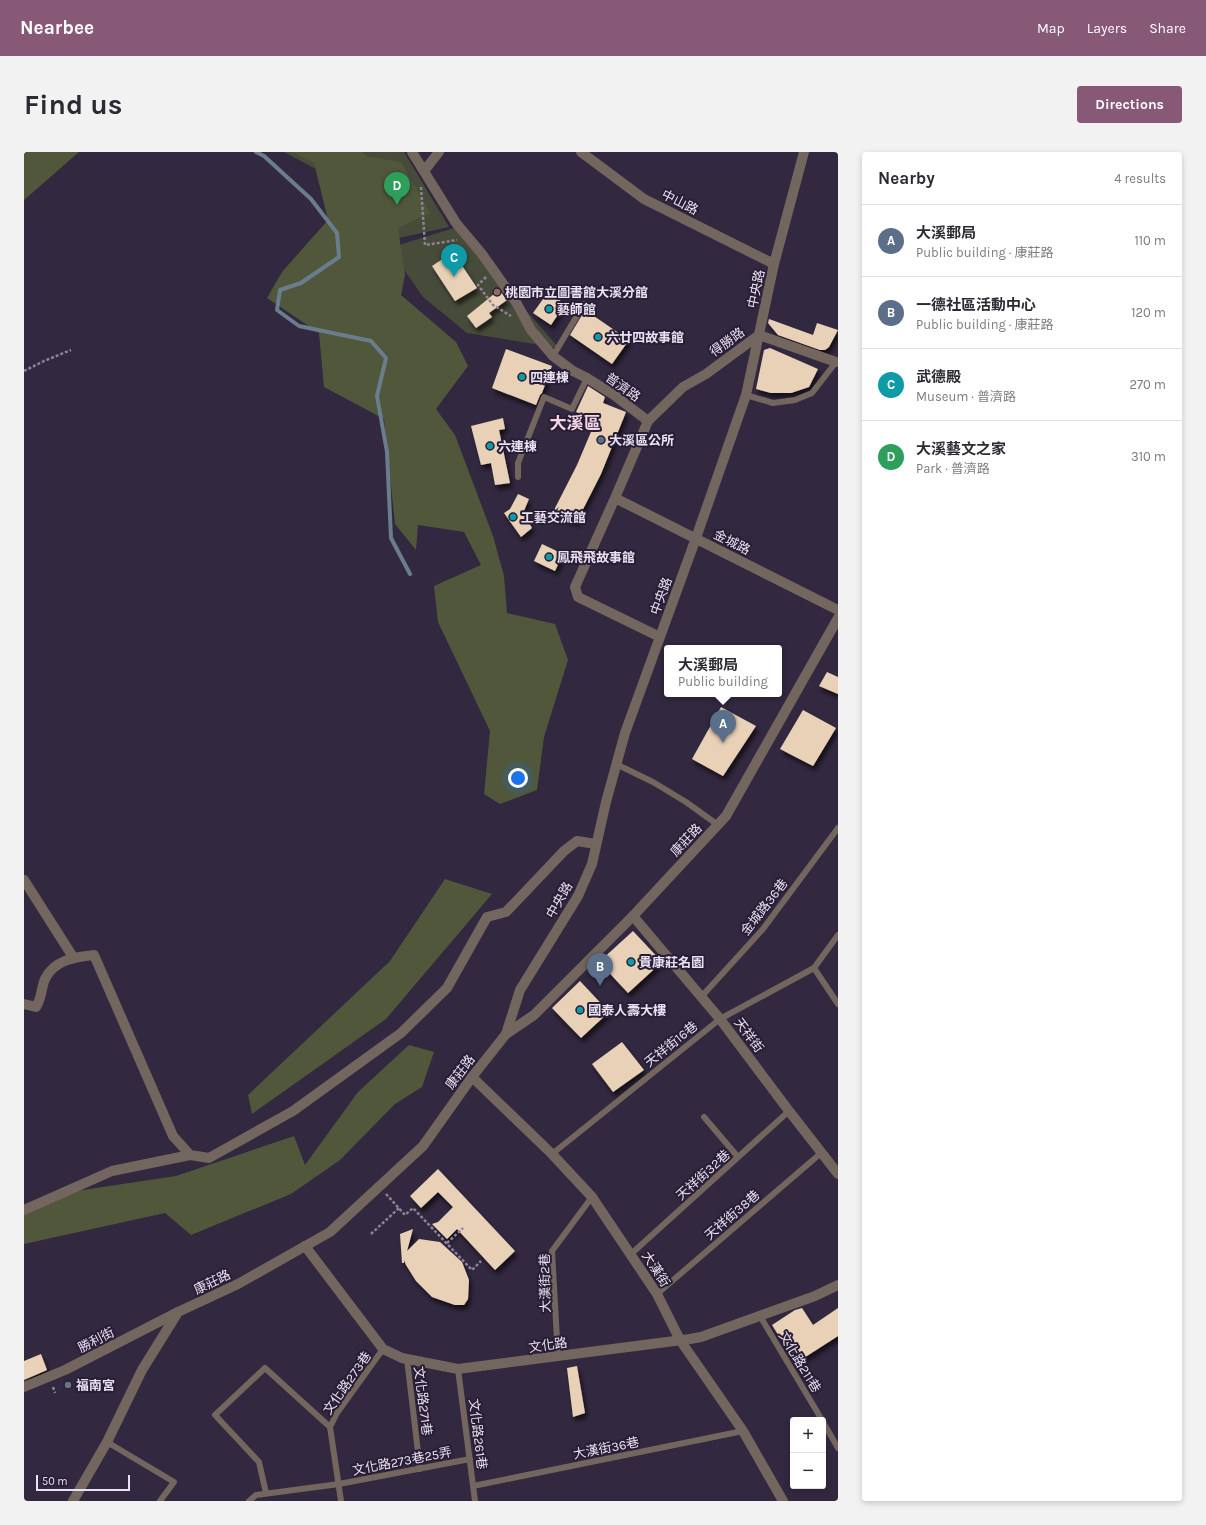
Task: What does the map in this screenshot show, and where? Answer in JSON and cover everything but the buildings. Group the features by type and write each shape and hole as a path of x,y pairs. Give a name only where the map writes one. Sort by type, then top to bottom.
{"street":[{"name":"普濟路","path":"412,152 456,223 482,254 516,302 532,330 553,356 573,371 614,395 648,421"},
{"path":"424,170 439,152"},
{"name":"中山路","path":"581,152 644,199 774,264"},
{"name":"中央路","path":"506,1034 520,990 578,896 592,864 606,802 625,733 746,395 774,264 804,152"},
{"name":"得勝路","path":"648,421 684,387 706,374 759,335 837,362"},
{"path":"648,421 575,587 578,597 660,638"},
{"name":"金城路","path":"615,498 838,610"},
{"name":"康莊路","path":"178,1312 238,1284 330,1232 423,1146 472,1077 506,1034 534,1015 633,916 726,816 838,618"},
{"path":"24,1210 112,1171 190,1155 209,1158 293,1111 400,1033 447,988 487,917 506,912 564,851 577,840 596,844"},
{"path":"24,880 73,957"},
{"name":"天祥街","path":"633,916 702,996 838,1174"},
{"path":"24,1004 36,1007 40,1000 45,980 54,967 73,957 94,955 173,1136 190,1155"},
{"name":"大漢街","path":"472,1077 552,1154 592,1197 657,1294 680,1340 743,1431 783,1501"},
{"name":"文化路","path":"305,1246 383,1349 406,1359 458,1369 701,1337 815,1296 838,1285"},
{"path":"73,1501 107,1442 142,1370 178,1312"},
{"name":"勝利街","path":"24,1387 65,1370 178,1312"}],"lane":[{"path":"553,356 584,304"},
{"path":"746,395 773,403 794,400 812,394 837,362"},
{"path":"518,477 518,463 544,397 572,410 587,378"},
{"path":"616,764 653,782 686,802 718,825"},
{"name":"金城路36巷","path":"702,996 763,929 838,828"},
{"path":"838,935 814,968 838,1004"},
{"name":"天祥街16巷","path":"552,1154 720,1019 814,968"},
{"name":"天祥街32巷","path":"631,1254 789,1111"},
{"path":"704,1117 738,1157"},
{"name":"天祥街38巷","path":"657,1294 821,1152"},
{"name":"大漢街2巷","path":"558,1356 552,1250 592,1197"},
{"name":"文化路211巷","path":"760,1316 820,1417"},
{"name":"文化路273巷","path":"341,1501 330,1427 337,1414 383,1349"},
{"name":"文化路271巷","path":"406,1359 420,1469"},
{"path":"266,1493 259,1462 215,1415 265,1368 330,1427"},
{"name":"文化路261巷","path":"458,1369 475,1501"},
{"name":"文化路211巷","path":"826,1428 838,1448"},
{"name":"大漢街36巷","path":"473,1486 743,1431"},
{"path":"107,1442 174,1482 160,1501"},
{"name":"文化路273巷25弄","path":"249,1501 256,1495 266,1493 339,1484 470,1459"}],"path":[{"path":"421,183 425,245 460,240"},
{"path":"482,270 487,277 478,285 493,306 515,319"},
{"path":"24,371 71,350"},
{"path":"380,1186 405,1215 413,1208 472,1270 482,1261"},
{"path":"371,1234 398,1208"},
{"path":"447,1244 463,1228"}],"green space":[{"path":"24,152 79,152 24,200"},
{"path":"284,152 404,152 449,227 380,242 344,184"},
{"path":"293,152 362,152 366,156 401,162 430,213 398,228 405,275 401,295 456,342 468,366 436,409 455,435 493,536 504,576 507,613 555,624 568,660 544,737 537,790 500,804 484,794 490,731 438,622 434,586 481,565 464,532 418,525 416,550 395,524 384,419 324,387 319,333 267,298 282,272 328,220 314,163"},
{"path":"454,228 559,348 467,333 423,297 389,248"},
{"path":"445,879 492,894 386,1019 252,1114 248,1095 390,961"},
{"path":"409,1045 434,1052 422,1087 395,1104 340,1160 291,1194 191,1235 165,1213 24,1244 24,1212 76,1191 176,1176 294,1136 305,1165 358,1092"}],"waterway":[{"path":"256,152 264,156 311,199 337,233 339,257 301,283 280,290 277,310 299,326 371,341 386,358 377,396 387,452 391,538 410,574"}],"place":[{"name":"大溪藝文之家","path":"397,205"},
{"name":"武德殿","path":"454,277"},
{"name":"桃園市立圖書館大溪分館","path":"497,292"},
{"name":"藝師館","path":"549,309"},
{"name":"六廿四故事館","path":"598,337"},
{"name":"四連棟","path":"522,377"},
{"name":"大溪區公所","path":"601,440"},
{"name":"六連棟","path":"490,446"},
{"name":"工藝交流館","path":"513,517"},
{"name":"鳳飛飛故事館","path":"549,557"},
{"name":"大溪郵局","path":"723,743"},
{"name":"貴康莊名園","path":"631,962"},
{"name":"一德社區活動中心","path":"600,986"},
{"name":"國泰人壽大樓","path":"580,1010"},
{"name":"福南宮","path":"68,1385"}],"district":[{"name":"大溪區","path":"575,423"}]}
